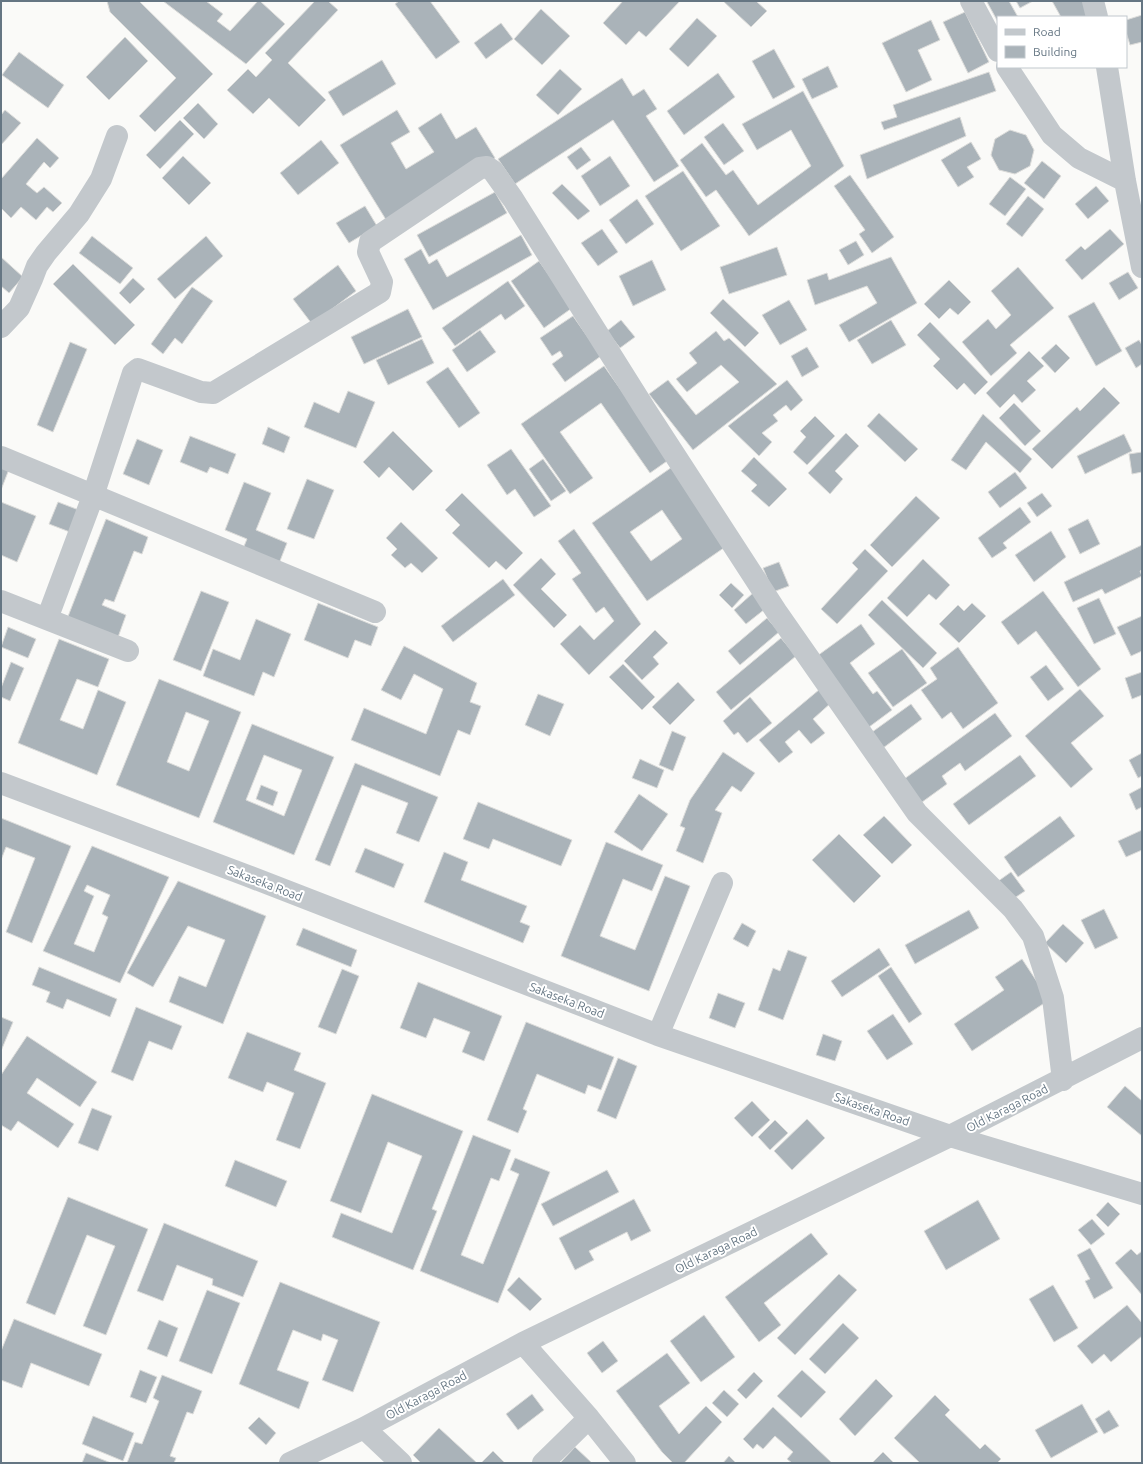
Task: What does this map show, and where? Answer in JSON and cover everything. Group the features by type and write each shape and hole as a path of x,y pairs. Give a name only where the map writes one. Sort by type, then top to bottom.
{"street":[{"path":"971,1 997,49"},
{"path":"1093,1 1097,16"},
{"path":"1008,68 1052,135 1079,158 1125,181"},
{"path":"1107,68 1125,181 1142,267"},
{"path":"1,327 19,308 37,266 79,214 101,179 117,136"},
{"path":"47,619 93,496 133,373 138,369 201,392 213,393 380,292 382,282 368,252 370,242 480,168 487,168 493,171 513,198 645,409 776,611 913,807 940,837 1013,909 1033,936 1053,998 1063,1080"},
{"path":"1,457 375,612"},
{"path":"1,601 128,651"},
{"name":"Sakaseka Road","path":"1,783 248,876 658,1035 950,1136 1142,1194"},
{"path":"658,1035 722,883"},
{"name":"Old Karaga Road","path":"290,1463 364,1428 523,1343 950,1136 1063,1080 1142,1038"},
{"path":"523,1343 589,1418 625,1463"},
{"path":"543,1463 589,1418"},
{"path":"364,1428 388,1459"}],"building":[{"path":"107,1 139,1 213,74 155,132 139,116 176,78 110,12"},
{"path":"163,1 206,1 223,14 217,21 230,31 258,1 260,1 285,24 246,64"},
{"path":"315,1 328,1 338,10 288,63 326,100 299,127 269,98 253,114 227,90 248,69 256,77 272,60 265,53"},
{"path":"399,1 430,1 460,42 436,59 395,4"},
{"path":"623,1 680,1 646,37 639,31 626,45 603,23"},
{"path":"723,1 756,1 767,11 751,27"},
{"path":"1009,1 1017,16 997,16 997,20 987,2"},
{"path":"1016,1 1033,1 1020,8"},
{"path":"1052,1 1084,1 1092,16 1060,16"},
{"path":"541,9 570,36 542,65 514,39"},
{"path":"965,12 989,62 968,73 943,22"},
{"path":"1142,15 1142,42 1130,45 1127,35 1127,20"},
{"path":"697,18 717,36 688,67 669,49"},
{"path":"931,20 940,40 918,50 932,80 906,92 882,43"},
{"path":"501,23 513,39 486,59 474,43"},
{"path":"125,37 148,61 109,100 86,77"},
{"path":"774,49 795,87 773,99 752,61"},
{"path":"19,52 64,85 48,108 2,75"},
{"path":"382,60 396,84 343,116 328,92"},
{"path":"828,66 838,87 812,99 802,79"},
{"path":"560,69 582,89 558,115 536,95"},
{"path":"989,72 996,91 884,130 881,122 897,117 893,105"},
{"path":"718,73 735,97 684,135 667,111"},
{"path":"622,78 633,96 644,89 657,109 646,116 679,166 654,182 613,120 515,184 498,159"},
{"path":"803,91 844,166 749,236 716,190 706,197 680,160 702,143 726,175 733,170 758,205 811,166 791,130 757,150 742,124"},
{"path":"198,103 218,124 204,139 183,118"},
{"path":"5,110 21,123 1,145 1,115"},
{"path":"397,110 410,132 391,143 406,169 434,152 418,128 441,113 456,139 476,127 495,158 388,223 340,145"},
{"path":"960,117 966,136 867,179 860,155"},
{"path":"180,120 194,134 160,169 146,155"},
{"path":"723,123 744,151 724,165 704,137"},
{"path":"1010,130 1026,135 1034,150 1030,166 1015,174 999,170 991,155 995,139"},
{"path":"37,138 59,158 50,168 44,162 26,184 37,193 44,187 62,203 53,212 47,207 36,220 21,207 11,218 1,208 1,179"},
{"path":"321,140 339,163 298,195 280,173"},
{"path":"971,142 981,159 967,167 974,177 958,187 941,160"},
{"path":"581,147 591,160 577,170 567,157"},
{"path":"183,156 211,183 189,205 162,178"},
{"path":"610,156 630,186 600,206 581,176"},
{"path":"1042,161 1061,176 1044,199 1024,183"},
{"path":"683,171 720,226 681,251 645,196"},
{"path":"850,175 894,237 872,253 859,234 865,230 834,186"},
{"path":"1010,177 1026,189 1005,216 989,204"},
{"path":"562,184 590,211 578,220 552,193"},
{"path":"1096,186 1109,201 1088,219 1075,204"},
{"path":"495,192 507,213 429,257 417,235"},
{"path":"1028,196 1044,209 1022,237 1006,224"},
{"path":"637,199 654,224 626,244 609,220"},
{"path":"365,206 377,226 349,243 336,223"},
{"path":"602,229 618,252 598,266 581,243"},
{"path":"1110,229 1124,244 1082,280 1065,260 1081,246 1085,250"},
{"path":"521,235 532,255 433,310 404,259 421,249 429,264 437,259 447,277"},
{"path":"92,236 133,268 120,284 79,253"},
{"path":"206,236 223,256 175,299 157,279"},
{"path":"856,241 864,255 848,265 839,250"},
{"path":"777,247 787,275 729,294 720,267"},
{"path":"1,257 23,277 9,293 1,286"},
{"path":"891,257 917,303 849,342 839,325 877,303 867,286 815,305 807,280 827,273 829,280"},
{"path":"652,260 666,290 633,306 619,276"},
{"path":"539,261 572,308 544,328 511,281"},
{"path":"73,264 135,325 115,345 53,284"},
{"path":"338,265 356,291 312,324 293,299"},
{"path":"1018,267 1054,308 1010,345 1017,353 991,376 962,342 988,319 996,329 1011,315 991,291"},
{"path":"1128,272 1138,288 1119,300 1109,283"},
{"path":"133,278 145,289 130,304 119,293"},
{"path":"949,280 971,302 958,315 950,308 939,319 924,304"},
{"path":"508,281 525,306 505,320 501,314 455,346 442,328"},
{"path":"192,287 213,301 182,344 175,338 163,354 151,344"},
{"path":"723,299 759,333 745,347 710,313"},
{"path":"789,300 807,330 780,345 762,315"},
{"path":"1094,302 1122,351 1096,366 1068,316"},
{"path":"408,309 422,337 364,364 351,337"},
{"path":"573,316 601,356 565,382 552,364 563,356 560,351 552,356 540,338"},
{"path":"621,320 635,337 620,348 607,331"},
{"path":"891,320 906,345 872,364 857,340"},
{"path":"930,322 988,382 975,395 964,383 957,390 933,366 940,359 917,335"},
{"path":"480,330 496,352 467,372 452,350"},
{"path":"716,331 724,341 729,338 777,384 693,450 649,394 668,380 696,415 739,382 721,365 687,392 676,379 697,363 689,353"},
{"path":"422,339 434,363 388,385 376,360"},
{"path":"1139,340 1142,345 1142,364 1136,368 1125,348"},
{"path":"70,342 87,349 53,432 37,425"},
{"path":"1056,344 1070,358 1055,373 1041,358"},
{"path":"807,347 819,367 802,377 791,356"},
{"path":"1029,351 1044,366 1027,381 1036,390 1022,403 1014,394 1000,408 986,393"},
{"path":"604,366 670,459 650,473 601,403 560,432 593,478 570,494 521,424"},
{"path":"448,367 480,413 459,428 426,382"},
{"path":"787,380 803,400 791,411 786,405 773,415 778,421 762,433 772,442 759,456 728,426"},
{"path":"1104,387 1120,403 1052,469 1032,449 1077,407 1080,411"},
{"path":"348,391 375,402 356,448 304,427 314,402 339,413"},
{"path":"1014,403 1041,431 1025,446 999,418"},
{"path":"879,413 918,449 905,462 867,426"},
{"path":"983,414 1032,459 1020,473 986,442 966,470 951,460"},
{"path":"815,416 835,436 807,465 793,452 806,437 800,431"},
{"path":"268,427 290,437 284,453 262,444"},
{"path":"393,431 433,471 413,491 389,467 379,478 363,462"},
{"path":"846,433 859,446 835,471 843,479 830,494 808,473"},
{"path":"1124,434 1132,451 1085,474 1077,456"},
{"path":"190,436 236,454 228,474 210,467 207,473 180,462"},
{"path":"137,439 163,450 149,485 123,474"},
{"path":"511,449 551,506 534,517 515,489 507,495 487,465"},
{"path":"1142,452 1142,472 1132,474 1129,454"},
{"path":"754,457 787,489 769,507 751,491 757,485 741,471"},
{"path":"543,459 566,491 551,501 529,469"},
{"path":"1,460 11,464 1,490"},
{"path":"672,467 728,545 647,601 592,523","holes":["662,510 682,539 651,561 630,532"]},
{"path":"1015,472 1027,488 1000,508 988,492"},
{"path":"307,479 334,490 314,539 287,529"},
{"path":"244,482 271,493 256,530 287,543 278,566 242,551 247,539 225,530"},
{"path":"462,493 523,553 506,570 496,561 489,568 452,533 460,525 445,510"},
{"path":"1042,493 1052,506 1037,517 1027,503"},
{"path":"916,496 940,518 892,567 870,545"},
{"path":"1,502 36,516 17,562 1,555"},
{"path":"58,502 84,512 75,534 49,524"},
{"path":"1020,507 1031,522 1003,543 1007,548 992,558 978,538"},
{"path":"106,519 148,537 142,554 134,551 114,602 105,599 102,605 126,615 117,640 67,619"},
{"path":"1088,519 1100,544 1080,554 1068,529"},
{"path":"401,522 438,558 422,573 411,563 405,568 391,555 397,549 386,538"},
{"path":"574,529 641,624 589,675 560,644 580,625 594,640 614,621 604,607 596,613 572,579 581,573 558,541"},
{"path":"1051,531 1066,557 1034,582 1015,555"},
{"path":"1142,545 1142,570 1140,571 1142,576 1105,594 1102,589 1073,602 1064,582"},
{"path":"865,549 888,571 837,624 821,609 858,569 852,563"},
{"path":"541,558 556,574 541,589 567,615 554,628 513,585"},
{"path":"923,559 950,585 936,600 929,594 907,617 887,598"},
{"path":"779,562 789,586 773,592 763,568"},
{"path":"503,579 515,595 453,642 441,626"},
{"path":"731,583 744,595 732,608 719,595"},
{"path":"201,591 229,602 201,671 173,660"},
{"path":"1043,591 1101,669 1078,687 1036,631 1018,645 1001,622"},
{"path":"753,593 765,609 746,624 734,610"},
{"path":"1099,598 1116,634 1094,644 1077,608"},
{"path":"882,600 937,653 923,668 868,615"},
{"path":"318,603 378,627 371,646 355,640 348,658 304,640"},
{"path":"972,603 986,616 959,643 939,624 958,605 964,611"},
{"path":"1142,616 1142,651 1131,656 1117,627"},
{"path":"767,618 779,632 740,665 728,651"},
{"path":"256,619 291,634 274,677 263,672 254,696 203,676 213,649 240,660"},
{"path":"861,624 875,644 850,663 873,694 877,691 892,710 865,730 813,659"},
{"path":"8,627 36,639 28,658 1,647"},
{"path":"655,630 668,643 653,657 659,664 642,680 624,661"},
{"path":"781,638 796,656 731,710 716,692"},
{"path":"59,639 109,659 98,687 77,679 60,720 83,729 98,690 126,702 97,775 18,743"},
{"path":"404,646 477,683 470,702 481,706 470,735 458,730 440,776 351,740 364,708 426,734 443,689 414,674 401,700 381,690"},
{"path":"958,647 998,703 963,729 951,712 942,719 921,690 937,679 930,668"},
{"path":"902,649 927,683 893,707 868,673"},
{"path":"11,662 24,668 10,701 1,697 1,688"},
{"path":"623,664 655,697 642,710 609,677"},
{"path":"1046,665 1064,689 1048,701 1030,677"},
{"path":"1142,672 1142,695 1132,699 1125,678"},
{"path":"159,679 241,712 199,818 116,785","holes":["186,712 209,721 189,771 167,762"]},
{"path":"678,682 695,700 670,725 652,707"},
{"path":"820,689 832,702 813,719 825,733 811,744 799,730 785,742 793,752 779,763 759,740"},
{"path":"1080,689 1104,716 1071,743 1093,769 1071,788 1025,736"},
{"path":"538,694 564,704 550,736 525,725"},
{"path":"750,697 772,723 747,743 738,732 734,735 723,721"},
{"path":"911,704 922,719 879,751 868,735"},
{"path":"995,713 1012,736 965,771 960,763 942,776 947,784 918,805 900,782"},
{"path":"252,724 334,757 294,855 213,822","holes":["264,755 302,770 284,816 246,800"]},
{"path":"672,731 686,737 673,771 659,765"},
{"path":"723,752 755,773 741,792 732,786 715,810 722,813 703,863 676,851 685,828 680,826 690,800"},
{"path":"1142,753 1142,776 1138,778 1129,760"},
{"path":"1020,755 1036,776 969,825 953,804"},
{"path":"640,759 664,770 657,788 632,778"},
{"path":"355,763 438,797 419,842 396,833 408,803 362,785 330,866 315,860"},
{"path":"261,785 278,792 273,806 256,799"},
{"path":"1142,787 1142,807 1136,810 1129,794"},
{"path":"639,794 668,814 642,851 614,832"},
{"path":"478,802 572,840 561,866 493,839 489,849 463,839"},
{"path":"884,816 912,845 892,864 863,835"},
{"path":"1060,816 1075,836 1018,877 1004,857"},
{"path":"1,818 71,846 32,943 6,932 35,858 6,847 1,860"},
{"path":"1142,830 1142,850 1126,857 1118,841"},
{"path":"839,834 881,876 854,903 812,860"},
{"path":"606,842 663,865 652,891 623,879 600,936 635,950 665,876 690,886 649,991 561,956"},
{"path":"92,846 169,877 120,983 43,951","holes":["87,885 110,895 102,914 108,917 94,952 74,944 94,896 84,891"]},
{"path":"365,848 404,864 394,888 355,872"},
{"path":"444,852 468,862 461,880 527,906 520,922 530,926 523,943 424,902"},
{"path":"1011,872 1025,891 1010,901 997,882"},
{"path":"178,881 266,916 223,1024 169,1002 179,976 206,987 225,940 188,926 153,987 127,973"},
{"path":"1104,909 1118,938 1095,949 1081,920"},
{"path":"969,910 979,928 915,964 905,945"},
{"path":"742,923 756,931 748,947 733,939"},
{"path":"1063,924 1084,943 1066,963 1045,943"},
{"path":"303,928 357,950 351,967 296,945"},
{"path":"879,948 890,965 842,997 831,981"},
{"path":"788,950 807,957 783,1020 758,1010 773,968 780,971"},
{"path":"1022,959 1049,1000 972,1051 954,1024 1004,990 995,977"},
{"path":"39,967 117,999 110,1017 67,999 63,1009 46,1002 50,992 32,985"},
{"path":"891,967 922,1014 909,1023 878,976"},
{"path":"342,969 359,976 336,1034 318,1027"},
{"path":"418,982 502,1016 484,1061 462,1052 470,1032 434,1018 426,1038 400,1028"},
{"path":"718,993 745,1003 735,1028 709,1018"},
{"path":"136,1007 182,1026 172,1050 149,1041 133,1081 111,1072"},
{"path":"893,1014 913,1044 887,1060 867,1031"},
{"path":"1,1017 13,1022 1,1051"},
{"path":"526,1022 614,1057 601,1090 588,1085 585,1094 537,1074 523,1109 527,1111 518,1133 487,1120"},
{"path":"247,1032 301,1053 294,1070 326,1083 300,1149 276,1140 294,1093 267,1082 263,1092 228,1078"},
{"path":"823,1034 842,1041 835,1061 816,1055"},
{"path":"27,1036 97,1082 80,1107 37,1078 27,1093 74,1124 58,1148 18,1121 11,1131 1,1125 1,1075"},
{"path":"618,1058 637,1066 616,1119 597,1111"},
{"path":"1125,1086 1142,1101 1142,1136 1107,1107"},
{"path":"372,1094 463,1131 432,1209 437,1211 413,1270 332,1237 341,1213 392,1233 422,1156 388,1142 361,1213 330,1201"},
{"path":"752,1101 770,1120 752,1137 734,1118"},
{"path":"92,1108 112,1116 98,1151 78,1143"},
{"path":"807,1119 825,1138 792,1170 774,1151"},
{"path":"775,1120 788,1133 770,1150 758,1137"},
{"path":"473,1135 511,1150 499,1181 491,1178 461,1255 483,1264 519,1174 510,1170 515,1158 550,1172 498,1303 420,1271"},
{"path":"235,1160 287,1181 276,1207 225,1186"},
{"path":"607,1170 619,1192 553,1226 541,1204"},
{"path":"68,1197 148,1229 106,1335 83,1326 115,1246 87,1235 55,1315 26,1303"},
{"path":"634,1199 651,1231 631,1241 627,1232 589,1251 594,1260 575,1270 559,1238"},
{"path":"978,1200 1000,1239 946,1270 924,1231"},
{"path":"1108,1202 1120,1214 1108,1227 1096,1215"},
{"path":"1092,1219 1105,1234 1091,1245 1078,1230"},
{"path":"164,1223 258,1261 243,1297 212,1285 213,1279 177,1265 163,1301 137,1291"},
{"path":"811,1233 828,1254 764,1303 781,1325 759,1342 725,1297"},
{"path":"1090,1248 1113,1288 1094,1299 1085,1281 1090,1279 1077,1255"},
{"path":"1131,1249 1137,1255 1142,1251 1142,1295 1115,1263"},
{"path":"839,1274 857,1290 795,1355 777,1338"},
{"path":"519,1277 542,1299 530,1311 507,1290"},
{"path":"280,1282 380,1322 353,1392 322,1380 338,1340 323,1334 321,1341 293,1330 277,1370 309,1382 299,1409 239,1384"},
{"path":"1053,1285 1078,1328 1054,1342 1029,1299"},
{"path":"207,1290 240,1303 212,1374 179,1361"},
{"path":"1127,1305 1142,1323 1142,1336 1111,1362 1104,1354 1092,1364 1077,1346"},
{"path":"704,1315 735,1357 701,1382 670,1341"},
{"path":"14,1319 102,1354 89,1386 31,1363 22,1388 1,1380 1,1351"},
{"path":"159,1320 178,1328 167,1357 147,1349"},
{"path":"843,1323 859,1338 825,1374 809,1359"},
{"path":"603,1341 618,1361 602,1373 587,1353"},
{"path":"667,1353 690,1383 659,1406 679,1434 706,1406 722,1422 684,1463 673,1463 662,1452 616,1391"},
{"path":"140,1370 157,1377 146,1403 130,1397"},
{"path":"802,1370 826,1392 801,1418 777,1396"},
{"path":"754,1372 763,1381 746,1399 737,1390"},
{"path":"162,1375 202,1391 193,1414 187,1412 170,1456 176,1458 174,1463 127,1463 135,1442 142,1444 159,1401 153,1398"},
{"path":"876,1379 893,1396 855,1436 839,1419"},
{"path":"724,1390 739,1404 727,1417 712,1403"},
{"path":"532,1394 544,1410 518,1430 506,1414"},
{"path":"935,1395 950,1410 945,1415 980,1449 985,1444 1001,1459 997,1463 920,1463 894,1438"},
{"path":"1082,1404 1098,1432 1051,1458 1035,1430"},
{"path":"773,1407 832,1463 792,1463 787,1459 793,1452 775,1436 763,1449 757,1444 753,1449 743,1439"},
{"path":"1109,1410 1119,1426 1104,1434 1095,1419"},
{"path":"93,1416 134,1433 123,1461 82,1444"},
{"path":"259,1417 276,1433 266,1445 248,1428"},
{"path":"439,1428 477,1463 421,1463 413,1455"},
{"path":"575,1447 592,1463 560,1463"},
{"path":"493,1451 505,1463 481,1463"},
{"path":"883,1452 894,1463 872,1463"},
{"path":"86,1453 111,1463 82,1463"},
{"path":"729,1456 736,1463 723,1463"}]}
